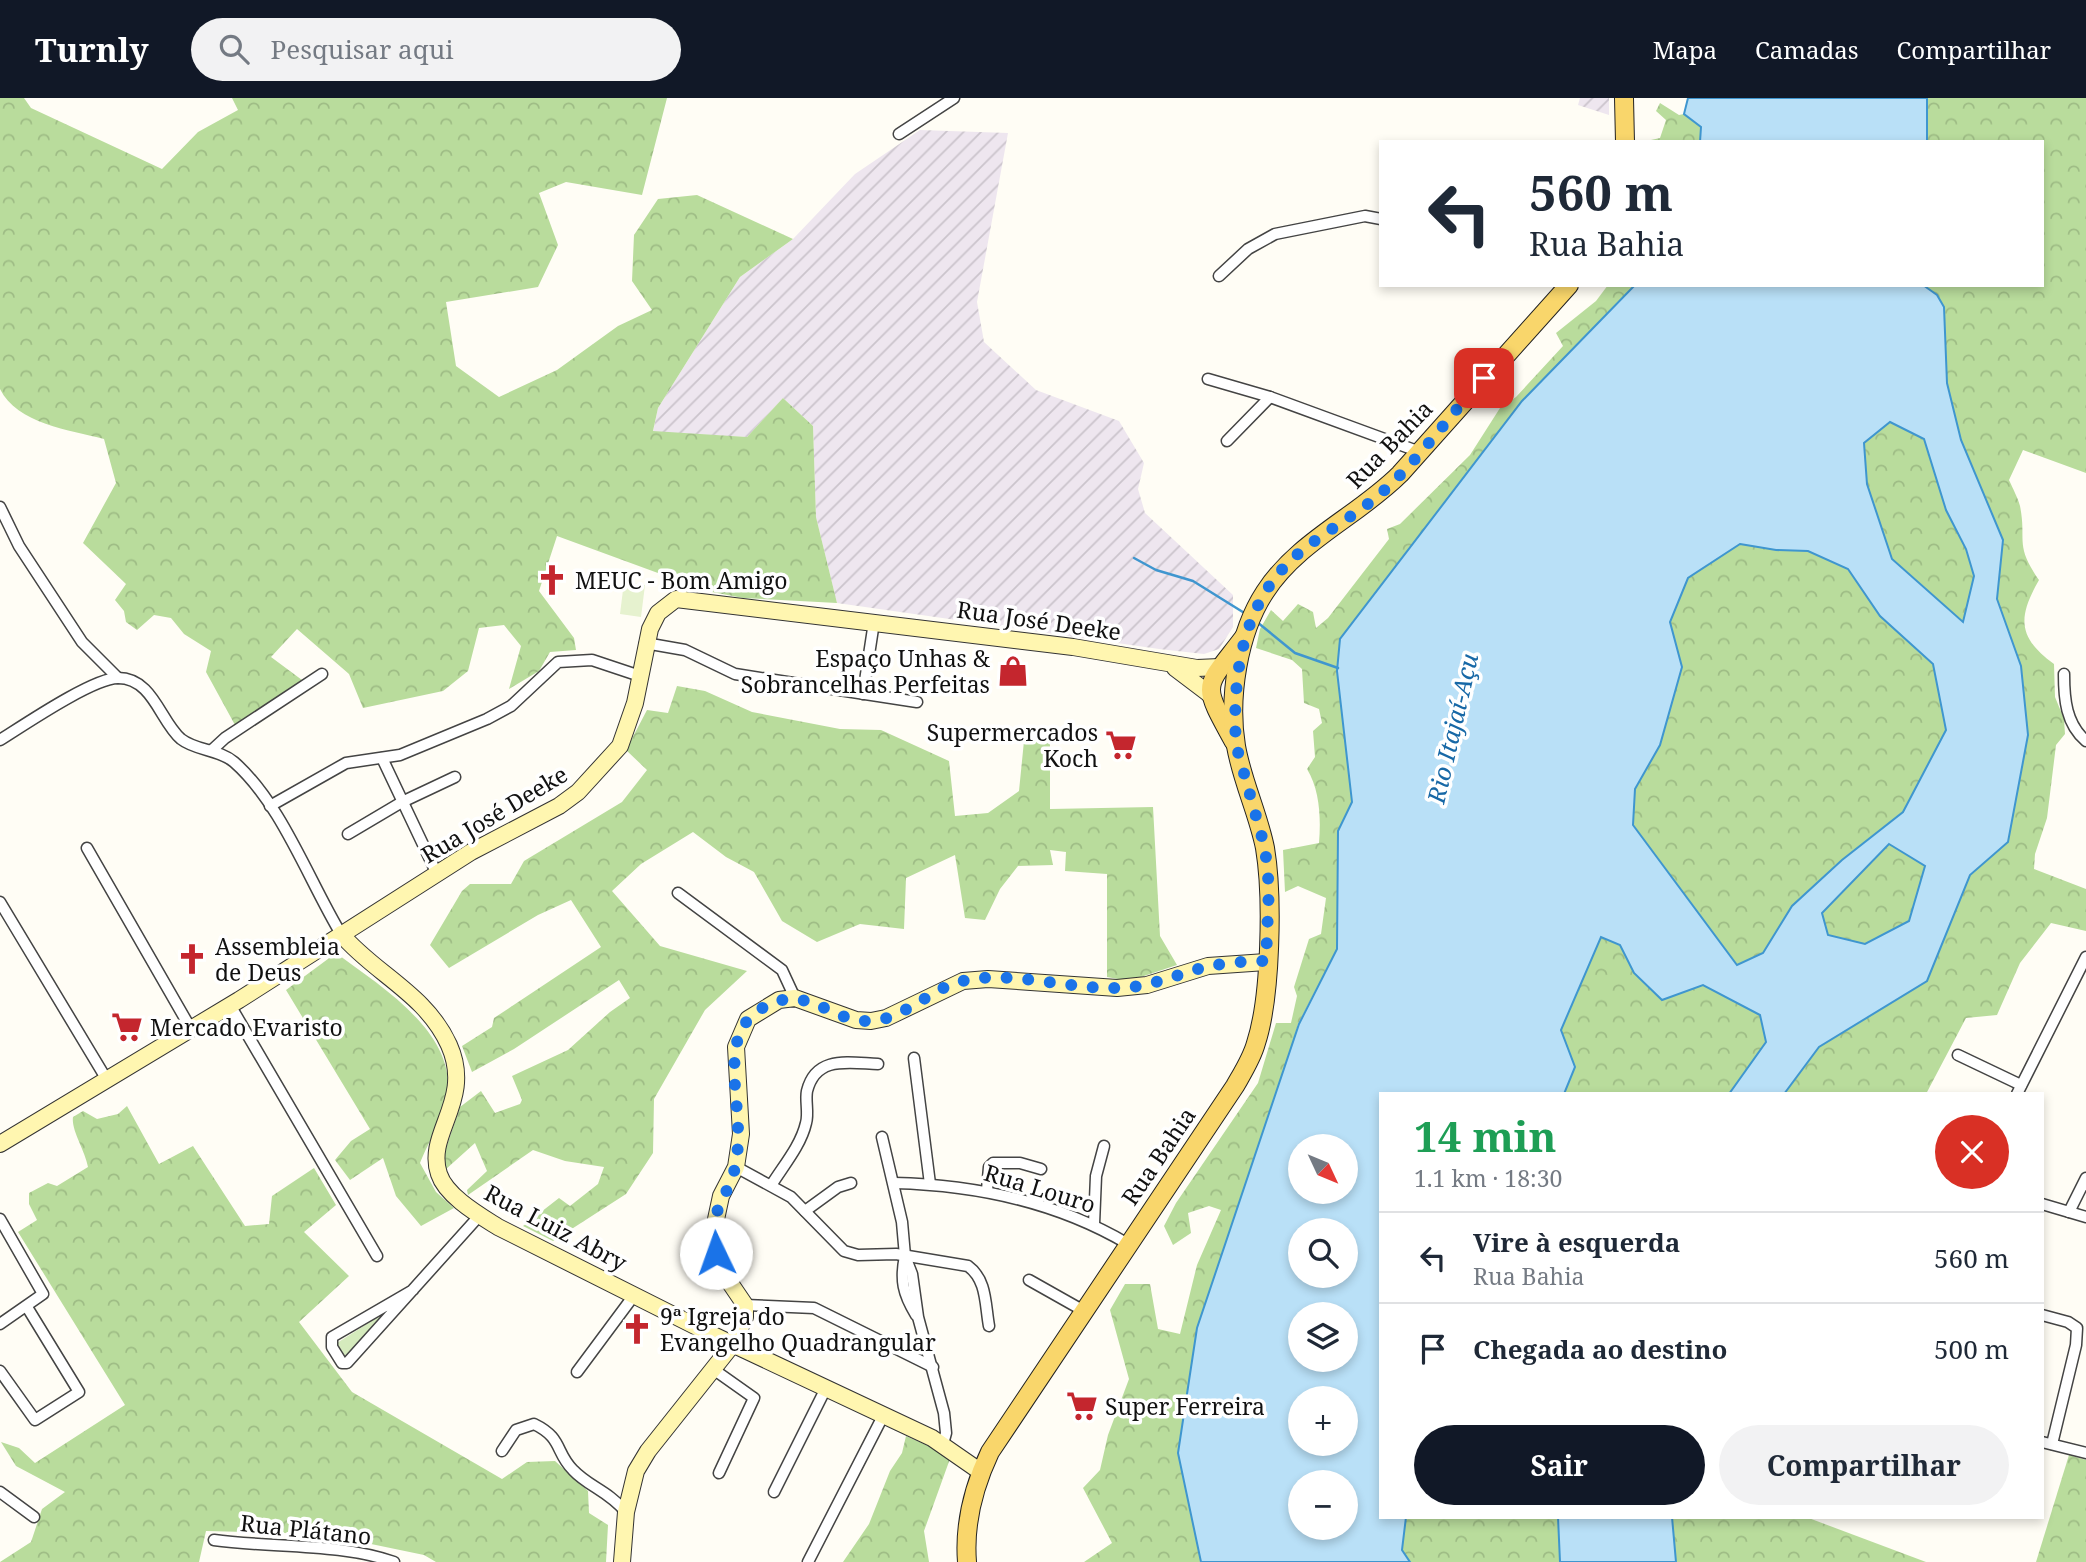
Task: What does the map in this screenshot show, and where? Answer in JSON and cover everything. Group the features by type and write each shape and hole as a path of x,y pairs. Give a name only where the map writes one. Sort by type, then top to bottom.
{"main road":[{"path":"1624,98 1625,140"},
{"name":"Rua Bahia","path":"967,1562 969,1519 981,1472 1005,1427 1247,1066 1256,1044 1262,1016 1266,961 1269,887 1265,848 1236,745 1212,696 1211,679 1251,620 1276,576 1296,556 1380,495 1567,287"},
{"name":"Rua Bahia","path":"1236,745 1234,698 1251,620"},
{"path":"1220,667 1229,667 1238,673"},
{"path":"1212,696 1222,701 1234,698"}],"street":[{"path":"899,134 954,98"},
{"path":"1219,276 1248,249 1275,234 1365,216 1379,219"},
{"path":"1208,379 1270,397 1420,452"},
{"path":"1227,441 1270,397"},
{"path":"0,507 19,546 82,642 118,678 148,693 182,740 212,750 238,765 270,806 341,934"},
{"name":"Rua José Deeke","path":"0,1144 230,1005 482,846 559,806 593,778 620,746 628,728 645,643 658,613 676,599 1073,647 1166,663 1220,667"},
{"path":"863,694 874,622"},
{"path":"645,643 684,650 735,674 916,702"},
{"path":"270,806 346,763 364,758 400,755 501,712 558,662 592,660 640,676"},
{"name":"Rua José Deeke","path":"1166,663 1194,679 1212,696"},
{"path":"212,750 225,738 322,674"},
{"path":"2064,674 2064,703 2077,733 2086,741"},
{"path":"0,740 98,684 118,678"},
{"path":"382,758 437,874"},
{"path":"348,834 402,802 454,777"},
{"path":"87,848 191,1029"},
{"path":"678,894 782,970 795,998"},
{"path":"0,902 107,1080"},
{"name":"Rua Luiz Abry","path":"341,934 421,1003 444,1035 456,1062 458,1085 438,1152 439,1176 451,1191 480,1216 733,1344 943,1444 981,1472"},
{"path":"1958,1055 2019,1089 2086,957"},
{"path":"622,1562 626,1512 636,1471 648,1451 733,1344 742,1328 745,1305 726,1277 712,1238 722,1196 736,1167 741,1134 736,1047 742,1027 761,1009 779,1000 795,998 856,1020 871,1021 887,1018 963,981 988,979 1117,988 1147,985 1208,966 1266,961"},
{"path":"230,1005 377,1256"},
{"path":"914,1058 930,1184"},
{"path":"772,1184 802,1136 807,1120 807,1093 814,1074 821,1066 836,1062 878,1065"},
{"path":"882,1137 894,1183 918,1317 944,1413 946,1433 943,1444"},
{"path":"1094,1224 1096,1176 1104,1146"},
{"path":"987,1190 989,1167 993,1163 1020,1163 1041,1169"},
{"path":"736,1167 772,1184 805,1211 844,1251 858,1255 905,1256 968,1266 977,1273 982,1282 989,1326"},
{"path":"2069,1212 2086,1178"},
{"path":"805,1211 838,1187 851,1183"},
{"name":"Rua Louro","path":"894,1183 987,1190 1094,1224 1128,1244"},
{"path":"2044,1205 2086,1217"},
{"path":"413,1290 332,1337 332,1347 342,1363 347,1363 480,1216"},
{"path":"0,1219 43,1294 0,1324"},
{"path":"1029,1280 1084,1311"},
{"path":"578,1372 635,1294"},
{"path":"745,1305 814,1308 933,1367"},
{"path":"0,1371 35,1420 79,1392 27,1307"},
{"path":"2044,1316 2068,1322 2077,1328 2076,1345 2047,1443 2086,1453"},
{"path":"713,1369 754,1398 719,1473"},
{"path":"774,1492 826,1388"},
{"path":"808,1562 883,1416"},
{"path":"502,1451 516,1430 524,1425 534,1424 545,1429 562,1448 572,1470 612,1496 626,1512"},
{"path":"0,1492 34,1517"},
{"name":"Rua Plátano","path":"214,1540 263,1547 364,1552 394,1562"}],"shaded area":[{"path":"1580,98 1609,98 1609,115 1578,105"},
{"path":"920,130 1008,133 977,302 984,342 1036,390 1119,421 1144,463 1138,489 1145,513 1233,595 1233,627 1219,649 1204,654 1159,649 837,603 816,517 813,426 783,398 747,437 653,432 658,408 740,277 793,239 855,174"}],"green space":[{"path":"0,98 24,98 31,108 162,169 198,132 238,110 232,98 667,98 642,195 566,182 539,193 558,245 538,287 446,302 456,366 499,397 557,370 618,326 652,310 632,281 634,235 658,199 697,195 793,239 740,277 658,408 653,431 747,437 783,398 813,426 816,517 837,603 743,598 707,591 557,536 539,591 574,638 576,650 550,652 539,671 509,689 521,646 504,625 479,628 468,671 443,691 363,708 349,674 297,629 271,657 302,680 235,725 206,672 211,651 184,634 171,618 154,615 137,630 126,622 124,611 115,600 126,584 83,543 116,483 104,439 31,418 8,401 0,389"},
{"path":"1927,98 2086,98 2086,473 2023,450 2009,480 2020,506 2026,558 2039,580 2027,605 2025,626 2033,645 2054,664 2055,697 2064,719 2065,734 2056,745 2047,818 2035,854 2034,869 2086,889 2086,931 2051,923 2020,963 1997,1015 1966,1018 1927,1092 1785,1092 1819,1047 1927,981 1970,875 2008,842 2028,735 2021,666 1997,599 2003,540 1961,440 1947,383 1944,307 1937,295 1926,287 2044,287 2044,140 1927,140"},
{"path":"1660,103 1679,115 1684,114 1701,127 1700,140 1651,140 1660,138 1666,120 1656,111"},
{"path":"1606,287 1633,287 1522,401 1340,639 1337,671 1352,802 1338,831 1337,949 1298,1024 1178,1453 1201,1562 1084,1562 1112,1543 1083,1488 1100,1470 1108,1435 1129,1379 1110,1310 1125,1284 1150,1284 1158,1329 1180,1334 1197,1265 1221,1210 1209,1206 1188,1213 1191,1233 1173,1245 1164,1226 1176,1203 1258,1083 1276,1023 1291,1023 1297,996 1294,987 1309,939 1321,934 1326,898 1298,886 1285,892 1283,850 1319,843 1319,805 1315,786 1307,769 1315,757 1313,731 1322,723 1319,709 1304,703 1302,669 1292,660 1256,648 1260,629 1271,610 1283,621 1298,604 1313,612 1316,628 1328,618 1389,539 1387,529 1400,524 1470,455 1500,408 1516,397 1563,346 1556,333 1596,301"},
{"path":"1890,422 1924,439 1946,510 1966,549 1974,576 1963,623 1892,559 1867,484 1864,442"},
{"path":"1740,544 1776,550 1808,551 1848,569 1880,616 1933,664 1946,730 1903,812 1842,860 1792,906 1763,953 1737,965 1633,825 1635,789 1660,745 1682,667 1669,622 1688,578"},
{"path":"624,582 645,585 641,617 620,614"},
{"path":"677,686 705,691 752,712 840,729 881,730 949,761 955,816 988,813 1019,791 1024,741 1050,741 1050,809 1153,807 1160,936 1177,965 1129,981 1107,977 1107,874 1065,871 1066,852 1050,850 1053,865 1018,866 1000,889 985,920 965,918 955,855 906,878 904,929 860,924 817,942 782,921 754,872 726,857 693,832 641,864 612,891 660,946 747,971 705,1010 654,1099 653,1153 626,1194 553,1241 523,1226 559,1198 570,1206 598,1184 604,1167 565,1161 533,1150 468,1195 467,1190 487,1171 475,1143 445,1170 443,1157 460,1107 481,1091 495,1113 520,1104 522,1100 512,1076 568,1050 610,1012 630,998 619,980 514,1049 472,1072 462,1046 492,1027 494,1018 601,947 571,900 538,915 449,968 430,945 462,891 470,884 511,884 524,861 622,802 647,770 626,750 647,710 668,713"},
{"path":"1889,843 1925,866 1909,921 1865,944 1828,935 1822,913"},
{"path":"1601,937 1620,945 1634,973 1662,999 1703,985 1760,1015 1766,1042 1730,1092 1565,1092 1575,1067 1561,1030"},
{"path":"336,953 412,1013 440,1052 447,1074 445,1104 420,1163 436,1192 454,1208 421,1226 396,1196 383,1158 350,1180 335,1160 351,1141 370,1129 286,990"},
{"path":"127,1106 159,1164 193,1146 245,1226 269,1224 272,1196 314,1168 336,1205 304,1232 349,1276 299,1322 352,1392 502,1479 527,1462 555,1461 588,1491 589,1513 608,1525 606,1562 436,1562 424,1555 323,1534 206,1531 199,1562 0,1562 31,1542 42,1509 65,1492 16,1466 1,1442 19,1448 35,1463 125,1405 18,1232 37,1220 29,1204 29,1193 48,1183 57,1186 88,1167 74,1128 73,1117 83,1111 97,1119 118,1114"},
{"path":"392,1308 345,1356 337,1343"},
{"path":"906,1436 951,1456 924,1531 929,1562 843,1562 869,1524 890,1471 902,1453"},
{"path":"2069,1455 2086,1460 2086,1562 2036,1562"},
{"path":"1406,1519 1558,1519 1560,1562 1410,1562 1402,1551"},
{"path":"1672,1519 1811,1519 1926,1562 1676,1562"}],"water":[{"path":"1688,98 1927,98 1927,140 1700,140 1701,127 1684,114"},
{"name":"Rio Itajaí-Açu","path":"1633,287 1926,287 1937,295 1944,307 1947,383 1961,440 2003,540 1997,599 2021,666 2028,735 2008,842 1970,875 1927,981 1819,1047 1785,1092 1730,1092 1766,1042 1760,1015 1703,985 1662,1000 1634,973 1620,945 1601,937 1561,1030 1575,1067 1565,1092 1379,1092 1379,1519 1406,1519 1402,1550 1410,1562 1201,1562 1178,1453 1197,1328 1299,1024 1337,949 1338,831 1352,802 1337,671 1340,639 1522,401","holes":["1890,422 1924,439 1946,510 1966,549 1974,576 1963,622 1892,559 1867,484 1864,443","1740,544 1776,550 1808,551 1848,569 1880,616 1933,664 1946,730 1903,812 1842,860 1792,906 1763,953 1737,965 1633,825 1635,789 1660,745 1682,667 1670,622 1688,578","1889,844 1925,866 1909,921 1865,944 1828,935 1822,913"]},
{"path":"1558,1519 1672,1519 1676,1562 1560,1562"}],"waterway":[{"path":"1134,558 1156,570 1193,581 1246,614"},
{"path":"1257,622 1295,653 1338,668"}],"place":[{"name":"MEUC - Bom Amigo","path":"552,580"},
{"name":"Espaço Unhas & Sobrancelhas Perfeitas","path":"1013,671"},
{"name":"Supermercados Koch","path":"1121,745"},
{"name":"Assembleia de Deus","path":"192,959"},
{"name":"Mercado Evaristo","path":"127,1027"},
{"name":"9ª Igreja do Evangelho Quadrangular","path":"637,1329"},
{"name":"Super Ferreira","path":"1082,1406"}],"route":[{"path":"716,1253 712,1238 715,1218 736,1167 741,1134 736,1047 742,1027 761,1009 779,1000 795,998 814,1002 856,1020 871,1021 887,1018 963,981 988,979 1117,988 1147,985 1208,966 1266,961 1269,887 1265,848 1236,745 1235,728 1234,698 1250,620 1281,570 1311,544 1380,495 1484,378"}]}
